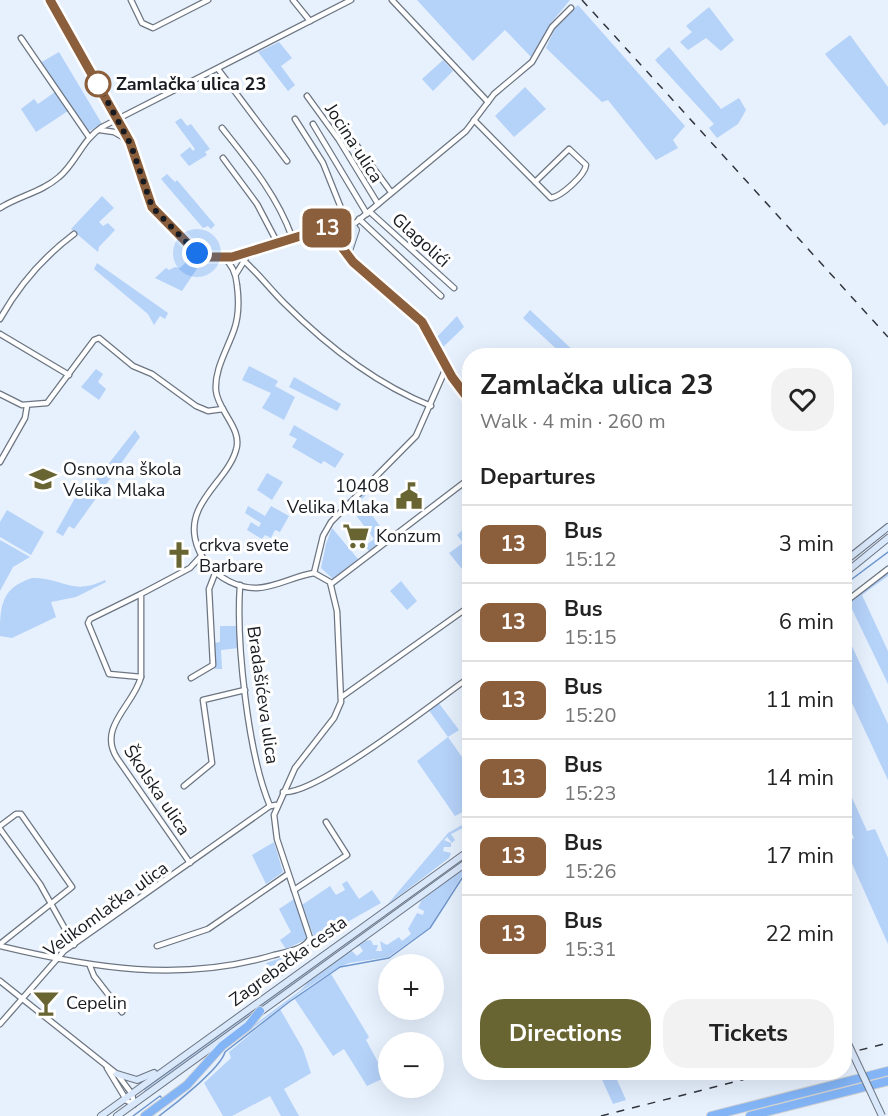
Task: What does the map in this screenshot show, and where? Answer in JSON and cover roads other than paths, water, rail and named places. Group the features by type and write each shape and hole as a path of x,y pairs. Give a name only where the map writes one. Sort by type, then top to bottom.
{"highway":[{"path":"145,1116 187,1085 222,1046 248,1026 260,1011"},
{"path":"711,1116 888,1071"},
{"path":"750,1116 888,1081"}],"main road":[{"path":"50,0 130,142 152,207 191,248 209,257 224,258 249,253 292,237 353,222 356,233 349,251 350,258"},
{"path":"333,226 338,242 350,258 422,322 446,368 462,390"},
{"path":"852,555 888,526"},
{"path":"852,567 888,538"},
{"name":"Zagrebačka cesta","path":"101,1116 462,856"},
{"name":"Zagrebačka cesta","path":"117,1116 462,866"},
{"path":"852,1052 882,1116"},
{"path":"117,1074 137,1080 166,1068"}],"street":[{"path":"131,0 142,23 153,28 208,0"},
{"path":"293,0 310,21"},
{"path":"0,208 60,177 89,137 97,130 351,0"},
{"path":"392,0 488,102"},
{"path":"353,222 368,213 391,192 457,141 505,83 532,62 552,27 571,8"},
{"path":"21,38 89,137"},
{"path":"218,69 287,161"},
{"name":"Jocina ulica","path":"307,96 339,140 378,204"},
{"path":"295,118 323,163 353,222 441,296"},
{"path":"474,120 535,182 554,198 586,170 586,165 568,149 535,182"},
{"name":"Glagolići","path":"313,124 368,213 454,288"},
{"path":"222,128 268,188 285,217 292,237"},
{"name":"Jocina ulica","path":"344,128 391,192"},
{"path":"97,130 114,132 130,142"},
{"path":"223,158 257,204 277,242"},
{"path":"0,320 28,276 74,234"},
{"path":"236,277 243,260 249,253"},
{"path":"1,942 56,959 90,966 156,972 206,969 268,957 302,947 309,941 309,930 275,832 273,806 299,763 334,718 343,696 337,611 331,584 324,576 314,573 262,587 240,585 216,571 201,556 193,535 195,518 204,498 237,449 236,436 223,410 216,384 237,318 236,277 233,267 224,258"},
{"path":"243,260 284,303 335,349 372,374 431,406"},
{"path":"0,334 69,375"},
{"path":"0,394 27,406 50,401 96,338 102,339 133,366 152,374 196,406 208,411 223,410"},
{"path":"314,573 323,536 331,522 411,442 431,406 440,377 446,368"},
{"path":"0,462 25,418 27,406"},
{"path":"331,584 462,484"},
{"path":"141,677 109,674 88,623 90,619 190,568 201,556"},
{"path":"852,597 888,569"},
{"path":"191,678 213,665 209,589 216,571"},
{"name":"Bradašićeva ulica","path":"240,585 245,690 260,771 273,806"},
{"name":"Školska ulica","path":"141,594 141,677 137,689 113,725 111,746 190,863"},
{"path":"343,696 462,612"},
{"path":"283,792 313,784 334,773 462,683"},
{"path":"183,786 212,763 203,700 245,690"},
{"name":"Velikomlačka ulica","path":"0,1024 56,959 273,806"},
{"path":"1,942 52,903 70,889 71,885 21,814 16,814 0,828 52,903 74,945"},
{"path":"294,891 347,855 326,822"},
{"path":"157,946 208,929 288,874"},
{"path":"90,966 94,976 122,1012"},
{"path":"0,981 117,1074 132,1094 134,1104"},
{"path":"0,1012 6,1017"},
{"path":"107,1068 126,1098 134,1104"}],"waterway":[{"path":"852,579 888,552"},
{"path":"159,1116 206,1076 222,1059 225,1052 289,1002 340,967 389,958 430,928 462,878"},
{"path":"133,1116 160,1096 162,1098"}],"railway":[{"path":"582,0 888,337"},
{"path":"852,1052 888,1043"},
{"path":"601,1116 742,1080"}],"place":[{"name":"Zamlačka ulica 23","path":"98,84"},
{"name":"Osnovna škola Velika Mlaka","path":"43,479"},
{"name":"10408 Velika Mlaka","path":"409,496"},
{"name":"Konzum","path":"356,536"},
{"name":"crkva svete Barbare","path":"179,555"},
{"name":"Cepelin","path":"46,1003"}]}
